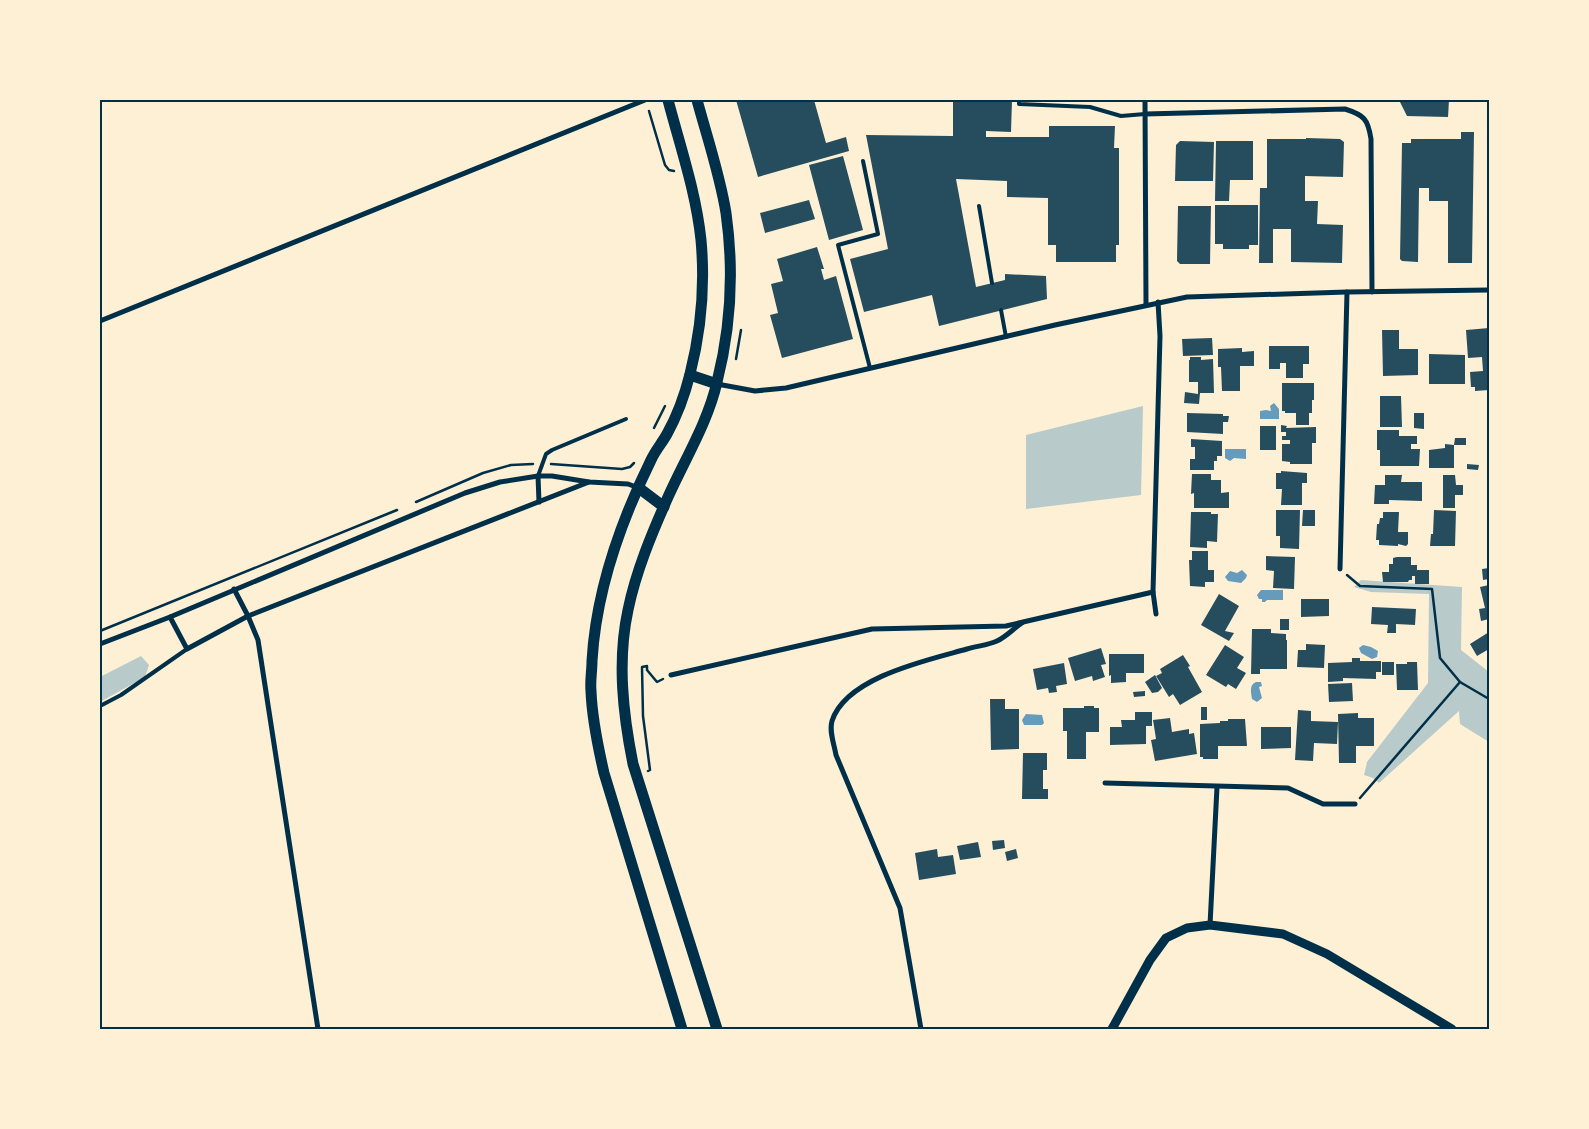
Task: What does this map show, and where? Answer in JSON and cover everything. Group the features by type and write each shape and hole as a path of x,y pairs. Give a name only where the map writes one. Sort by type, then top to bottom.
{"main road":[{"path":"668,100 695,206 700,239 702,303 699,329 690,375 668,433 652,458 610,559 598,604 593,640 590,691 597,741 604,773 682,1029"},
{"path":"697,100 725,212 730,262 729,320 717,384 698,434 638,568 628,611 624,640 622,684 626,732 633,764 717,1029"},
{"path":"690,375 717,384"},
{"path":"639,488 664,507"}],"street":[{"path":"100,321 645,100"},
{"path":"1145,100 1146,305"},
{"path":"1145,114 1345,109 1358,113 1368,122 1371,139 1372,292"},
{"path":"717,384 747,391 769,391 1186,297 1489,290"},
{"path":"1340,569 1347,292"},
{"path":"1156,614 1153,592 1160,336 1158,302"},
{"path":"100,644 170,617 465,493 500,482 538,476 552,476 589,482 628,484 639,488"},
{"path":"538,476 539,502"},
{"path":"170,617 187,649 248,616 589,482"},
{"path":"234,589 258,640 318,1029"},
{"path":"671,675 872,629 1006,626 1153,592"},
{"path":"922,1029 900,908 836,755 831,734 832,721 841,704 859,688 879,677 910,665 997,641 1022,623"},
{"path":"1105,783 1288,788 1323,804 1355,804"},
{"path":"1210,925 1217,787"},
{"path":"1112,1029 1150,960 1166,938 1187,928 1210,925 1284,934 1326,954 1452,1029"}],"lane":[{"path":"1019,100 1019,104 1090,107 1121,116 1145,114"},
{"path":"863,161 878,234 838,245 870,368"},
{"path":"979,206 992,283"},
{"path":"1001,310 1006,337"},
{"path":"538,476 546,454 552,450 626,419"},
{"path":"100,706 121,695 187,649"}],"path":[{"path":"649,111 665,165 669,170 675,171"},
{"path":"653,432 666,404"},
{"path":"580,466 622,468 630,467 637,462"},
{"path":"1340,569 1360,586 1432,589 1440,658 1460,682 1489,699"},
{"path":"644,774 650,770 643,716 642,666 647,666 647,670 656,682 671,675"},
{"path":"1355,804 1460,682"}],"shaded area":[{"path":"1143,406 1141,495 1026,509 1026,435"},
{"path":"1361,580 1462,587 1461,650 1489,672 1489,742 1460,724 1459,711 1379,783 1373,778 1364,775 1367,762 1428,683 1429,594 1371,592 1354,587"},
{"path":"141,656 149,665 145,677 100,702 100,677"}],"water":[{"path":"1274,403 1279,409 1279,419 1260,419 1260,411 1271,411 1270,406"},
{"path":"1225,449 1246,449 1246,459 1234,458 1230,461 1225,458"},
{"path":"1242,570 1247,575 1241,583 1228,581 1225,577 1230,571 1237,573"},
{"path":"1261,590 1283,590 1283,600 1267,600 1262,602 1262,599 1259,599 1257,595"},
{"path":"1363,645 1378,651 1377,657 1372,659 1361,653 1359,648"},
{"path":"1256,682 1261,682 1262,686 1259,687 1262,698 1257,702 1252,699 1251,691 1252,685"},
{"path":"1026,714 1042,715 1044,723 1042,725 1024,725 1022,720"}],"building":[{"path":"736,100 814,100 826,143 846,137 849,151 758,177"},
{"path":"953,100 1012,100 1011,132 986,131 986,137 1049,137 1049,126 1115,126 1114,148 1119,148 1119,245 1116,245 1116,262 1056,262 1056,245 1048,245 1048,198 1007,197 1007,181 956,179 976,287 1005,280 1005,274 1046,276 1047,299 939,326 932,295 864,312 850,259 888,249 866,135 953,136"},
{"path":"1399,100 1449,100 1448,117 1407,116"},
{"path":"1461,132 1474,132 1472,263 1448,263 1448,201 1429,201 1429,188 1419,188 1418,262 1402,261 1400,259 1402,143 1411,143 1411,139 1461,139"},
{"path":"1267,139 1340,139 1344,142 1343,177 1305,176 1305,201 1318,201 1317,224 1343,225 1342,263 1291,262 1291,229 1273,229 1273,263 1259,263 1260,188 1267,188"},
{"path":"1180,141 1214,142 1213,181 1175,181 1176,145"},
{"path":"1216,141 1253,141 1253,180 1230,180 1229,201 1215,201"},
{"path":"843,156 863,230 829,240 809,165"},
{"path":"809,200 815,219 765,233 760,213"},
{"path":"1215,205 1258,205 1258,245 1249,245 1249,249 1223,249 1223,244 1215,244"},
{"path":"1178,206 1211,206 1210,264 1180,264 1177,261"},
{"path":"817,247 824,269 821,269 824,280 836,276 853,339 782,358 770,315 778,313 771,284 783,281 777,259"},
{"path":"1489,328 1489,390 1475,391 1475,387 1471,387 1470,372 1483,371 1482,357 1468,358 1466,330"},
{"path":"1382,330 1399,330 1399,349 1418,349 1418,375 1383,376"},
{"path":"1212,338 1213,355 1183,356 1182,339"},
{"path":"1269,346 1309,346 1309,364 1303,364 1303,378 1286,378 1286,363 1280,363 1280,369 1269,369"},
{"path":"1242,348 1242,352 1254,351 1254,366 1240,366 1240,391 1222,391 1221,367 1218,367 1218,349"},
{"path":"1429,354 1465,355 1465,384 1429,384"},
{"path":"1190,357 1201,357 1201,360 1213,359 1214,393 1200,393 1199,404 1184,403 1185,392 1198,394 1198,382 1189,382"},
{"path":"1282,383 1314,383 1314,400 1312,400 1312,413 1309,413 1309,425 1296,425 1296,413 1285,413 1285,411 1282,411"},
{"path":"1380,396 1401,396 1402,427 1380,427"},
{"path":"1187,413 1223,414 1223,416 1229,416 1228,422 1223,422 1223,434 1187,432"},
{"path":"1414,413 1424,413 1424,429 1414,428"},
{"path":"1281,425 1287,426 1286,428 1316,427 1316,443 1312,443 1312,464 1290,464 1290,462 1282,461 1282,444 1290,444 1290,440 1282,440 1282,436 1286,436 1286,432 1281,432"},
{"path":"1260,426 1276,426 1276,450 1260,450"},
{"path":"1377,430 1399,430 1399,436 1417,436 1417,444 1411,444 1411,449 1420,449 1419,466 1380,466 1380,450 1377,450"},
{"path":"1455,438 1466,438 1466,445 1454,445"},
{"path":"1191,439 1222,441 1222,456 1217,456 1217,461 1214,461 1214,470 1190,470 1190,459 1195,459 1195,447 1191,447"},
{"path":"1445,444 1454,445 1454,468 1429,468 1429,450 1445,448"},
{"path":"1467,464 1479,465 1478,470 1467,469"},
{"path":"1281,471 1307,473 1307,483 1302,483 1302,505 1281,505 1282,489 1276,489 1276,473 1281,473"},
{"path":"1192,474 1211,474 1211,480 1221,480 1221,493 1229,492 1229,508 1194,508 1194,493 1191,494"},
{"path":"1385,475 1402,475 1401,482 1422,482 1422,501 1389,500 1389,504 1374,504 1375,485 1385,485"},
{"path":"1443,475 1455,475 1456,485 1463,485 1463,495 1455,495 1455,508 1443,508"},
{"path":"1276,510 1300,510 1299,549 1280,548 1280,536 1276,536"},
{"path":"1303,510 1315,510 1315,526 1302,526"},
{"path":"1434,510 1456,511 1455,546 1430,546 1431,534 1433,534"},
{"path":"1191,512 1218,514 1217,542 1207,541 1207,548 1190,547"},
{"path":"1383,512 1399,512 1398,532 1408,532 1408,544 1406,546 1398,544 1398,546 1379,545 1379,540 1376,540 1377,524 1379,524 1380,518 1383,518"},
{"path":"1192,551 1208,551 1208,570 1214,570 1214,582 1205,582 1205,587 1190,586 1189,560 1192,560"},
{"path":"1266,556 1295,557 1294,589 1273,588 1274,571 1266,570"},
{"path":"1411,557 1411,565 1417,565 1417,570 1429,570 1429,584 1415,584 1415,576 1412,576 1412,580 1408,582 1383,582 1382,572 1389,572 1389,564 1393,564 1393,558"},
{"path":"1489,568 1489,579 1483,580 1482,569"},
{"path":"1489,585 1489,619 1481,621 1479,609 1485,608 1480,587"},
{"path":"1219,594 1239,606 1225,631 1234,633 1229,641 1201,625"},
{"path":"1301,599 1329,599 1329,616 1301,617"},
{"path":"1372,607 1416,609 1415,625 1396,624 1396,633 1387,633 1388,625 1371,624"},
{"path":"1280,619 1289,619 1289,630 1280,630"},
{"path":"1252,629 1271,629 1271,633 1286,634 1287,669 1260,669 1260,674 1251,674"},
{"path":"1489,632 1489,649 1477,656 1470,644"},
{"path":"1306,644 1325,645 1324,668 1297,667 1298,650 1306,650"},
{"path":"1225,645 1244,657 1237,668 1246,673 1236,689 1228,684 1226,687 1206,675"},
{"path":"1101,648 1106,664 1101,665 1105,677 1093,681 1092,676 1075,681 1068,658"},
{"path":"1109,654 1144,654 1144,673 1126,673 1126,682 1111,683 1111,675 1109,676"},
{"path":"1183,655 1202,692 1180,705 1173,694 1169,697 1156,676 1162,673 1160,669"},
{"path":"1352,658 1360,658 1360,661 1381,661 1381,672 1376,672 1376,679 1343,678 1343,681 1328,682 1328,663 1352,662"},
{"path":"1382,662 1394,662 1394,675 1382,675"},
{"path":"1407,662 1417,662 1418,690 1397,690 1396,664 1407,664"},
{"path":"1064,663 1067,684 1056,686 1057,692 1049,693 1048,688 1037,690 1033,669"},
{"path":"1155,675 1162,688 1158,692 1152,693 1145,682"},
{"path":"1352,683 1353,701 1329,702 1328,684"},
{"path":"1145,691 1145,696 1134,697 1133,692"},
{"path":"990,699 1005,699 1005,709 1019,709 1019,749 991,750"},
{"path":"1084,706 1099,708 1099,732 1086,732 1086,759 1067,759 1067,731 1063,731 1063,708 1084,708"},
{"path":"1201,707 1207,707 1207,720 1201,720"},
{"path":"1298,710 1311,711 1311,721 1338,722 1337,744 1314,743 1313,761 1295,760"},
{"path":"1135,712 1152,712 1152,726 1146,726 1146,744 1110,745 1110,727 1122,727 1121,720 1135,720"},
{"path":"1358,713 1358,718 1374,718 1374,746 1356,746 1356,763 1339,763 1338,714"},
{"path":"1170,718 1172,732 1189,729 1189,734 1194,733 1197,754 1155,761 1151,740 1156,739 1153,720"},
{"path":"1228,719 1245,719 1247,746 1218,746 1218,759 1203,759 1203,757 1200,757 1200,724 1220,723 1220,721 1228,721"},
{"path":"1261,727 1291,727 1291,748 1261,749"},
{"path":"1023,753 1047,753 1047,770 1043,770 1043,789 1048,789 1048,799 1022,799"},
{"path":"1004,840 1005,848 993,850 992,841"},
{"path":"978,842 981,857 960,860 957,846"},
{"path":"937,849 938,857 953,855 956,874 919,880 915,853"},
{"path":"1016,849 1018,858 1007,861 1005,852"}]}
